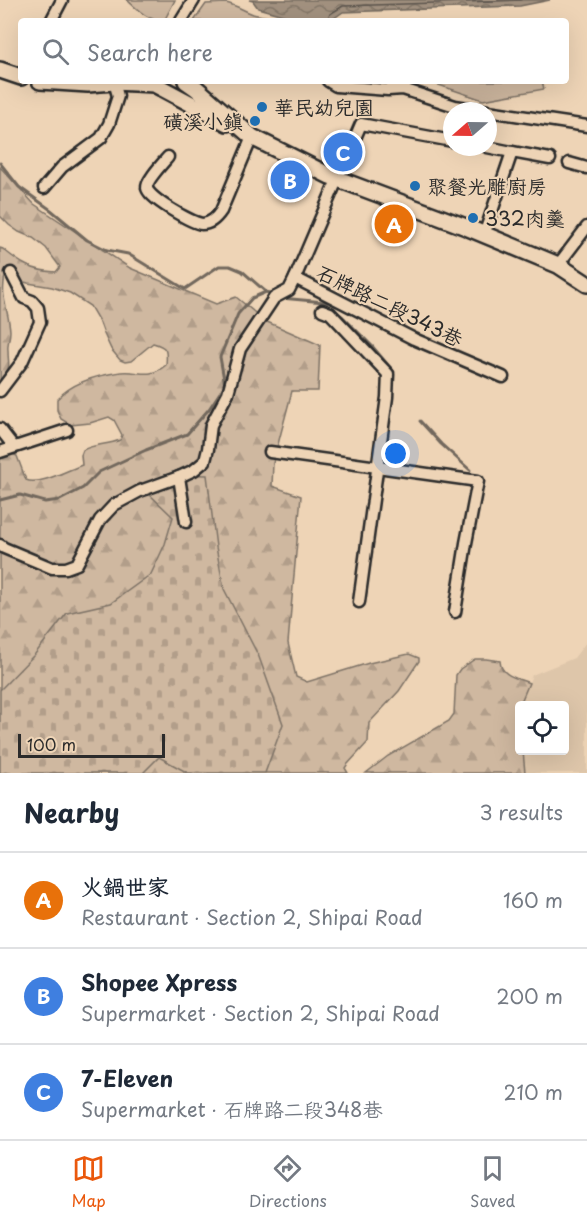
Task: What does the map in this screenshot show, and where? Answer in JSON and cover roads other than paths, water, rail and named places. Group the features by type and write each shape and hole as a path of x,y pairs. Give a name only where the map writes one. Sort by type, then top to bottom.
{"street":[{"path":"53,18 62,0"},
{"path":"183,18 194,0"},
{"path":"0,70 18,75"},
{"path":"44,188 62,167 101,138 109,124 118,96 116,84"},
{"path":"154,84 337,180 558,264 587,284"},
{"path":"190,84 252,137"},
{"path":"333,84 388,90 403,89 455,106 587,126"},
{"name":"石牌路二段343巷","path":"443,139 361,124 295,278 414,339 502,377"},
{"path":"168,157 148,183 149,194 170,209 200,224 208,223 221,211 252,137"},
{"path":"497,149 550,159"},
{"path":"484,235 512,152"},
{"path":"569,163 587,168"},
{"path":"558,264 587,227"},
{"path":"0,391 22,362 40,322 38,309 24,298 10,273"},
{"path":"0,545 52,568 66,568 77,564 100,520 114,505 140,491 194,470 205,461 211,425 228,393 240,349 274,298 289,290 295,278"},
{"path":"322,310 330,313 388,374 387,397 359,602"},
{"path":"0,429 14,447"},
{"path":"0,452 68,430"},
{"path":"270,452 478,481 455,612"},
{"path":"179,477 186,522"}],"water":[{"path":"249,0 550,0 520,6 343,12 334,18 293,18 258,8 253,1"}],"waterway":[{"path":"0,163 19,187 87,240 107,250 128,254 185,289 219,266 230,266 242,271 266,292 272,294"},
{"path":"0,500 20,495 45,502 60,500 83,488 99,472 187,434 209,409 225,385 220,357 238,314 252,298 266,292"},
{"path":"281,298 324,302 343,317 394,372"},
{"path":"420,421 470,470"}],"place":[{"name":"華民幼兒園","path":"262,107"},
{"name":"磺溪小鎮","path":"255,121"},
{"name":"7-Eleven","path":"343,152"},
{"name":"Shopee Xpress","path":"290,180"},
{"name":"聚餐光雕廚房","path":"415,186"},
{"name":"332肉羹","path":"473,218"},
{"name":"火鍋世家","path":"394,224"}]}
